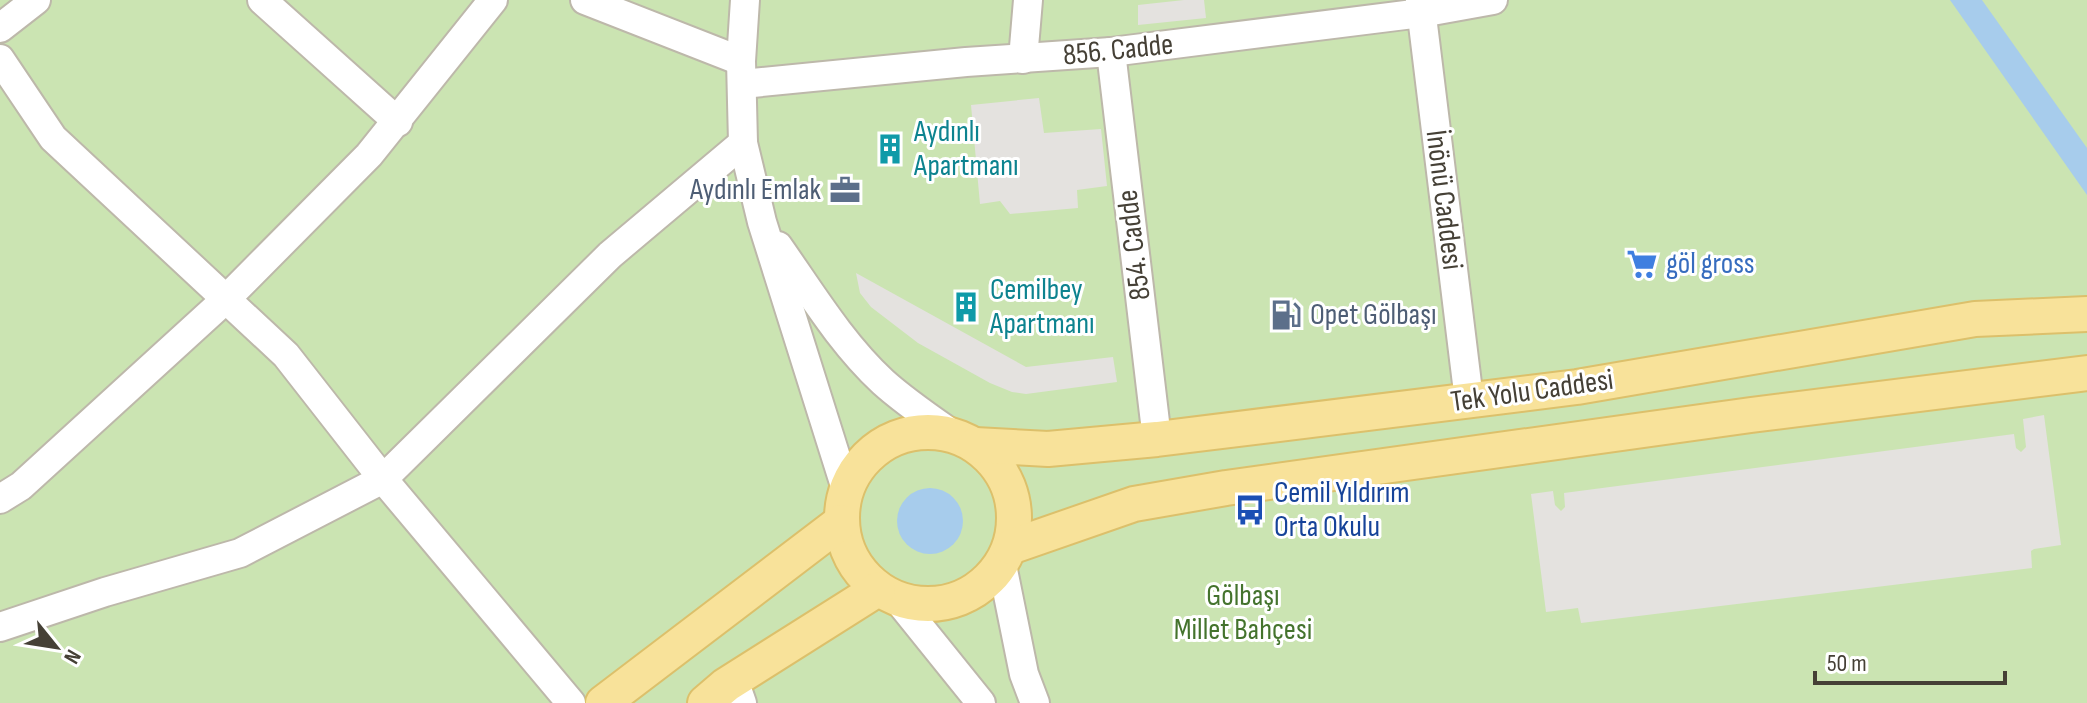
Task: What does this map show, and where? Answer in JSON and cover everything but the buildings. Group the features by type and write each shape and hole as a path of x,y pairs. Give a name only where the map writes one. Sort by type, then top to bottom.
{"main road":[{"name":"Tek Yolu Caddesi","path":"963,440 1048,449 1157,439 1577,387 1975,319 2087,314"},
{"name":"Tek Yolu Caddesi","path":"1006,556 1134,504 1226,488 1751,415 2087,373"},
{"path":"926,431 963,440 993,460 1006,479 1014,501 1015,524 1006,556 986,583 967,596 921,605 888,595 859,571 847,548 844,506 859,466 877,448 900,436 926,431"},
{"path":"603,703 844,506"},
{"path":"705,703 738,692 888,595"}],"street":[{"path":"0,28 36,0"},
{"path":"262,0 398,122"},
{"path":"0,499 21,486 226,299 369,155 493,0"},
{"path":"585,0 741,72"},
{"path":"745,0 741,72 743,143 762,222 844,506"},
{"path":"1023,59 1028,0"},
{"name":"856. Cadde","path":"741,72 1111,52 1420,6 1493,0"},
{"name":"İnönü Caddesi","path":"1420,6 1469,400"},
{"name":"854. Cadde","path":"1111,52 1157,439"},
{"path":"0,59 53,138 286,355 383,479 571,703"},
{"path":"0,627 105,592 240,553 383,479 610,255 743,143"},
{"path":"762,222 845,342 884,383 963,440"},
{"path":"1006,556 1024,674 1035,703"},
{"path":"888,595 981,703"}],"green space":[{"name":"Gölbaşı Millet Bahçesi","path":"0,0 2087,0 2087,703 0,703"}],"shaded area":[{"path":"1204,0 1206,18 1138,25 1138,5"},
{"path":"1039,98 1044,133 1101,129 1107,186 1077,190 1078,208 1010,214 1000,201 980,204 971,105"},
{"path":"856,273 1026,367 1113,357 1117,382 1026,394 990,383 918,343 871,307 860,293"},
{"path":"2044,415 2061,545 2031,551 2032,568 1581,623 1578,608 1546,612 1531,494 1553,491 1555,505 1561,511 1565,507 1564,493 2014,434 2016,448 2021,452 2026,447 2023,419"}],"water":[{"path":"1950,0 1982,0 2087,148 2087,195"},
{"path":"936,488 954,497 961,508 961,534 954,545 943,552 924,554 911,549 902,540 897,515 902,502 911,493"}],"place":[{"name":"Aydınlı Apartmanı","path":"890,149"},
{"name":"Aydınlı Emlak","path":"845,190"},
{"name":"göl gross","path":"1642,264"},
{"name":"Cemilbey Apartmanı","path":"966,307"},
{"name":"Opet Gölbaşı","path":"1286,315"},
{"name":"Cemil Yıldırım Orta Okulu","path":"1250,510"}]}
